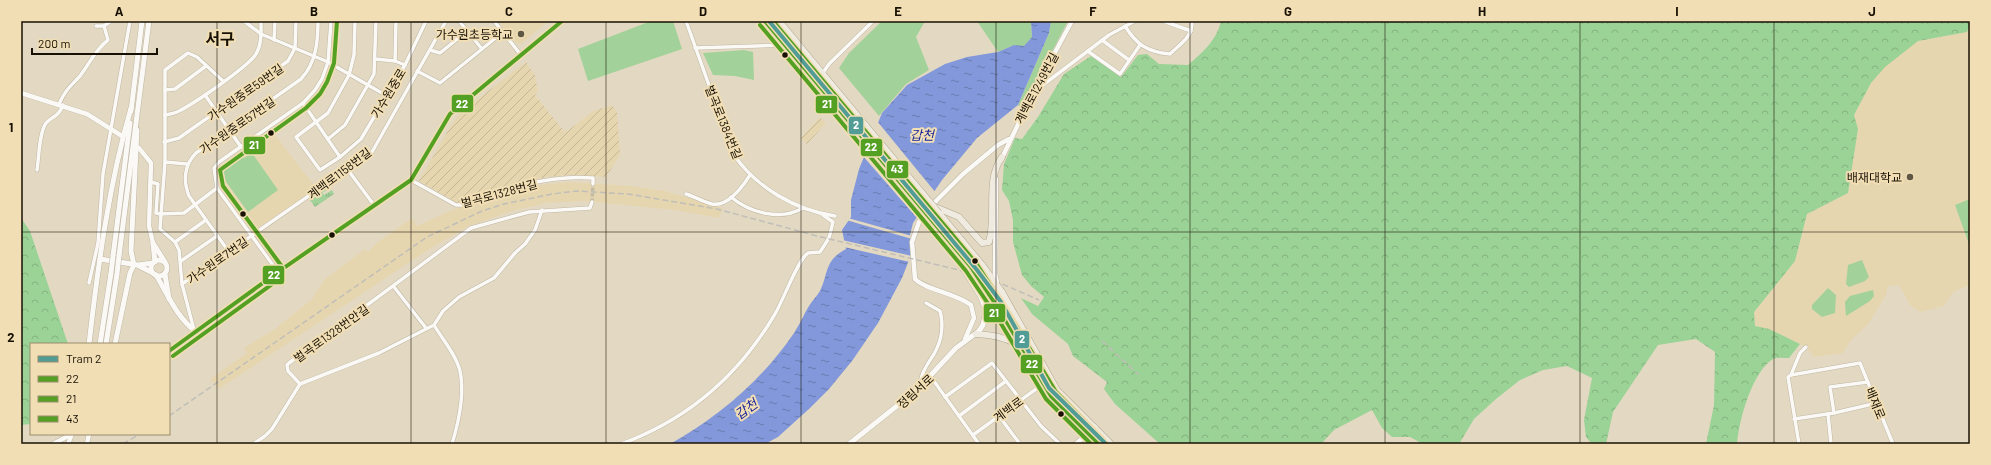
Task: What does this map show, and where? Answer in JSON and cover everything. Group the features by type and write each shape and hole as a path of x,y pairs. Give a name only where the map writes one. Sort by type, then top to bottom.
{"main road":[{"path":"106,343 142,21"},
{"path":"116,256 149,21"},
{"path":"765,21 971,267 1051,396 1099,444"},
{"path":"779,21 933,206 940,211 997,283 1057,390 1112,444"},
{"path":"89,343 100,259 124,133 132,108"},
{"path":"136,265 131,251 138,137 137,114"},
{"path":"940,211 958,217 982,244 989,242 993,223 994,178 997,163 1002,157"},
{"path":"153,243 154,262 152,267 155,274 169,300 185,323 195,331"},
{"path":"153,243 167,267 165,274 169,300"},
{"path":"959,253 960,264 981,297 986,310 983,325 976,334"},
{"path":"100,259 136,265 155,274 165,274"},
{"path":"115,343 130,272 136,265 159,260 165,263"},
{"path":"100,343 114,273"},
{"path":"976,334 998,336 1010,340 1019,346"},
{"name":"정림서로","path":"849,444 896,408 925,383 965,339 976,334"},
{"path":"1076,444 1095,427"}],"street":[{"path":"96,26 104,26 111,21"},
{"path":"89,283 98,243 103,174 112,130 123,55 128,44 130,21"},
{"path":"244,21 260,34 314,55 387,96"},
{"path":"165,115 175,114 205,95 249,62 256,54 260,42 261,21"},
{"path":"274,40 275,21"},
{"path":"295,48 296,21"},
{"name":"가수원중로57번길","path":"187,164 196,153 301,79 308,72 314,55 318,21"},
{"path":"278,272 217,188 214,168 219,162 303,103 322,79 328,62 331,21"},
{"path":"317,122 328,112 349,75 354,55 356,21"},
{"path":"328,139 345,125 374,74 376,21"},
{"name":"가수원중로","path":"396,21 396,61"},
{"name":"가수원중로","path":"317,122 296,137 320,170 340,157 361,139 405,65 426,21"},
{"name":"계백로1158번길","path":"252,236 372,152 446,21"},
{"path":"459,21 482,49"},
{"path":"494,21 521,55"},
{"path":"170,350 278,272 411,180 450,114 562,21"},
{"name":"벌곡로1384번길","path":"686,21 734,155 750,175 770,190 803,208 823,215 835,216"},
{"path":"822,74 829,64 874,21"},
{"name":"계백로1249번길","path":"997,283 995,273 996,182 1002,157 1009,139 1072,21"},
{"path":"1033,93 1089,52 1102,40 1135,21"},
{"path":"1163,21 1191,31"},
{"path":"1125,26 1140,45 1160,53 1170,54 1189,37 1192,21"},
{"path":"37,170 42,132 46,123 60,114 61,105 67,88 80,76 95,52 108,40 104,26"},
{"path":"430,50 440,53 467,32"},
{"path":"417,71 440,84 503,32"},
{"path":"1102,40 1130,60"},
{"path":"695,48 784,45"},
{"path":"1089,52 1120,74 1140,45"},
{"name":"가수원중로59번길","path":"164,142 179,138 282,66 292,56 295,48"},
{"path":"195,331 182,284 180,261 175,242 160,229 165,162 165,70 188,53 197,58 223,81"},
{"path":"375,59 396,61 405,65"},
{"path":"165,90 175,89 206,66"},
{"path":"21,93 87,114 122,136"},
{"path":"205,95 241,147"},
{"path":"303,103 340,157"},
{"path":"965,339 974,318 971,305 916,280 914,276 914,235 925,212 963,174 998,145 1009,139"},
{"path":"139,148 151,163 149,226 153,243"},
{"path":"165,162 187,164 186,188 189,196 229,252"},
{"path":"348,170 374,205"},
{"path":"686,194 712,204 719,204 731,197 750,175"},
{"name":"벌곡로1328번길","path":"411,180 456,205 461,205 515,187 560,179 593,178 593,184"},
{"path":"151,182 158,184 156,213 160,214 184,213 217,188"},
{"path":"731,197 752,211 760,213 794,214 803,208"},
{"name":"벌곡로1328번안길","path":"434,325 385,351 300,384 288,371 287,365 394,287 471,228 529,212 590,208 592,202"},
{"path":"452,444 459,421 460,371 449,348 434,325 443,311 459,297 488,282 501,272 535,230 542,210"},
{"path":"621,444 653,431 684,414 716,388 759,341 776,314 800,262 808,253 820,252 829,238 833,222 823,215"},
{"path":"175,242 206,220"},
{"path":"180,261 217,236"},
{"name":"가수원로7번길","path":"182,284 252,236"},
{"path":"394,287 426,328"},
{"path":"925,383 921,379 922,372 934,353 941,338 943,322 940,311 926,303"},
{"path":"1799,444 1788,377 1800,353 1806,347"},
{"path":"945,397 992,363 1041,426 1060,444"},
{"name":"배재로","path":"1790,375 1860,363 1893,444"},
{"path":"931,377 979,444"},
{"path":"959,416 1006,381"},
{"path":"1834,413 1830,387 1868,382"},
{"path":"254,444 272,429 300,384"},
{"name":"계백로","path":"973,435 1043,384"},
{"path":"1794,419 1834,413 1877,403"},
{"path":"1828,414 1831,444"},
{"path":"999,416 1020,444"},
{"path":"54,444 70,435"}],"shaded area":[{"name":"가수원초등학교","path":"498,21 549,21 521,44 516,43"},
{"name":"배재대학교","path":"1970,23 1970,285 1953,292 1944,306 1920,312 1910,305 1899,285 1888,286 1886,295 1869,323 1850,341 1843,353 1814,357 1806,347 1769,329 1755,326 1754,312 1795,261 1807,214 1848,193 1858,129 1854,115 1871,83 1885,66 1918,41 1967,32"},
{"path":"526,62 535,75 538,91 535,95 564,131 569,130 593,111 612,105 617,112 620,155 606,177 573,175 547,177 461,203 455,202 419,181 453,122 461,112"},
{"path":"820,117 826,123 807,144 801,138"},
{"path":"272,131 316,188 258,228 222,178 221,170 226,163"},
{"path":"569,182 632,186 665,191 723,208 719,218 675,210 583,201 548,203 515,210 469,226 431,248 219,389 210,379 247,353 244,348 275,329 312,299 325,279 365,249 368,252 378,242 412,218 417,226 452,210 493,195 523,187"}],"green space":[{"path":"651,21 673,21 682,49 588,81 578,49"},
{"path":"882,21 925,21 916,37 929,70 906,84 879,116 839,68 849,53"},
{"path":"977,21 1031,21 1032,37 1024,47 1014,45 998,52"},
{"path":"1051,21 1068,21 1022,109 1018,105 1049,33"},
{"path":"1221,21 1970,21 1970,23 1967,32 1918,41 1885,67 1871,83 1854,115 1858,129 1848,193 1807,214 1795,261 1754,312 1755,326 1769,329 1800,344 1789,358 1773,359 1759,374 1748,397 1738,434 1737,444 1706,444 1714,405 1715,352 1696,339 1658,345 1613,412 1606,444 1592,444 1586,437 1584,420 1592,378 1567,366 1543,370 1520,380 1474,419 1459,444 1423,444 1410,437 1392,437 1382,428 1372,410 1334,430 1321,444 1160,444 1115,404 1104,389 1107,382 1073,356 1068,344 1032,314 1021,298 1038,306 1044,297 1031,286 1022,275 1013,242 1013,220 1009,201 1002,190 1004,164 1015,138 1022,139 1038,117 1064,74 1091,56 1121,77 1138,55 1147,54 1159,64 1188,65 1204,51 1216,34"},
{"path":"744,50 753,52 754,80 735,76 713,75 703,53"},
{"path":"252,153 278,190 248,212 224,179 223,170 241,155 244,158"},
{"path":"329,186 330,188 322,193 324,195 332,190 334,194 315,207 310,200"},
{"path":"1970,199 1970,247 1955,205"},
{"path":"21,218 30,231 68,343 30,343 30,424 21,425"},
{"path":"1862,260 1869,277 1865,281 1849,287 1846,284 1848,265"},
{"path":"1828,288 1836,295 1835,313 1822,317 1812,309 1812,305"},
{"path":"1873,290 1874,296 1870,301 1846,316 1845,302 1850,296"}],"water":[{"name":"갑천","path":"1031,21 1051,21 1049,33 1018,105 977,138 942,180 913,223 910,235 911,255 902,278 878,323 852,361 829,389 778,437 765,444 670,444 706,422 739,396 782,350 794,333 809,306 820,291 830,263 839,253 846,249 842,230 851,217 851,200 859,169 882,113 907,85 945,64 967,57 998,52 1014,45 1024,46 1032,37"}],"pier":[{"path":"877,121 936,193 918,219 862,155"},
{"path":"848,218 912,236 912,239 846,220"},
{"path":"842,240 912,256 910,262 844,247"}],"tunnel":[{"path":"592,202 593,184"}],"railway":[{"path":"170,415 427,237 482,211 504,204 552,194 576,191 628,194 717,209 817,236 984,276 1039,300"},
{"path":"1102,341 1139,375"},
{"path":"123,444 138,435"}],"tram line":[{"name":"2","path":"769,21 977,270 1001,302 1049,388 1106,444"}],"transit line":[{"name":"21","path":"283,268 223,186 220,170 306,108 320,94 327,82 334,63 337,21"},
{"name":"22","path":"170,350 278,272 411,180 450,114 562,21"},
{"name":"22","path":"765,21 971,267 1002,314 1051,396 1099,444"},
{"name":"43","path":"773,21 976,263 1056,392 1103,440"},
{"name":"21","path":"760,25 966,271 997,317 1046,399 1091,444"},
{"name":"21","path":"173,356 282,277"}],"place":[{"name":"가수원초등학교","path":"521,34"},
{"name":"배재대학교","path":"1910,177"}],"district":[{"name":"서구","path":"220,38"}]}
